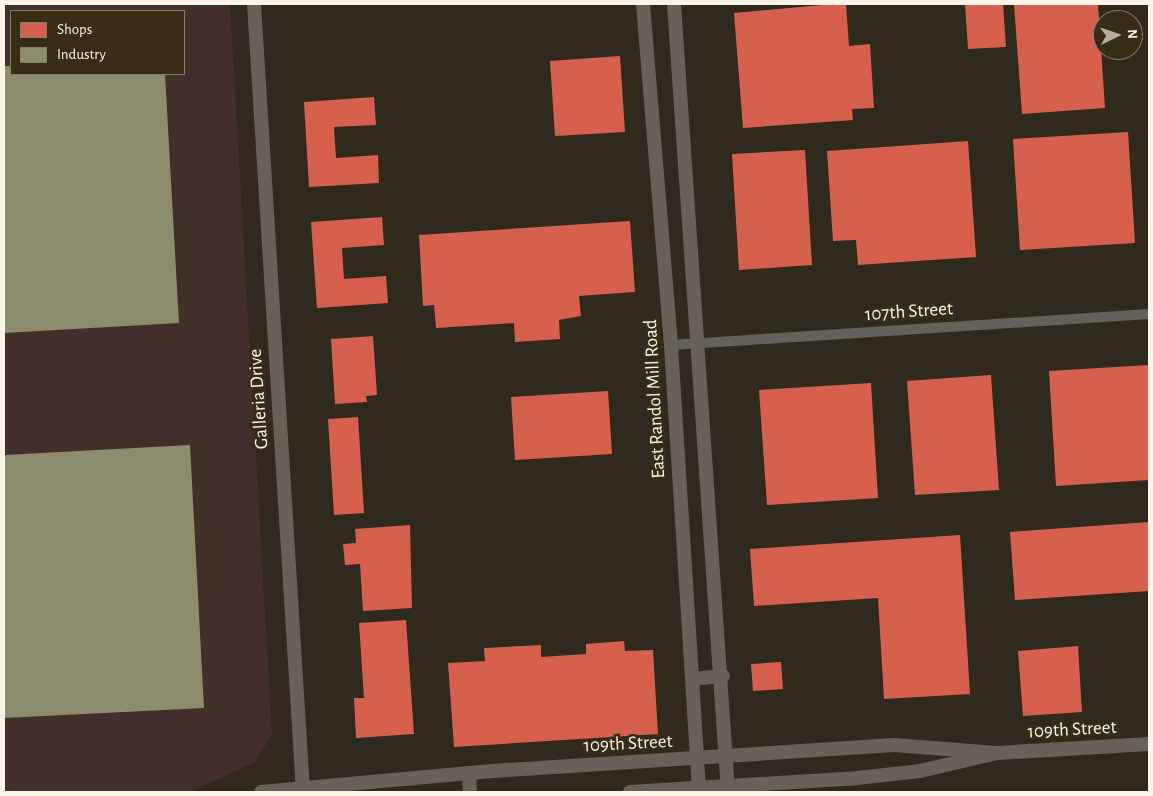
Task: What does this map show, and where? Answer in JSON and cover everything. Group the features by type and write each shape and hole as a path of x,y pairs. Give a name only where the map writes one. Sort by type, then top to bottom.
{"street":[{"name":"Galleria Drive","path":"254,4 303,791"},
{"name":"East Randol Mill Road","path":"644,4 671,345 698,790"},
{"path":"674,4 696,344 722,676 728,790"},
{"name":"107th Street","path":"671,345 1149,314"},
{"path":"692,679 722,676"},
{"name":"109th Street","path":"261,792 303,791 469,773 894,745 997,753 1149,744"},
{"name":"109th Street","path":"630,792 728,790 920,771 997,753"},
{"path":"469,773 470,792"}],"shaded area":[{"path":"4,4 230,4 272,735 255,762 191,792 4,792"}],"building: Shops":[{"path":"846,4 849,46 870,44 874,108 852,109 853,120 743,128 734,13"},
{"path":"965,4 1003,4 1006,47 968,49"},
{"path":"1014,4 1098,4 1098,10 1093,10 1093,60 1102,60 1105,108 1022,114"},
{"path":"620,56 625,132 555,136 550,61"},
{"path":"374,97 376,125 334,127 336,158 378,155 379,183 309,187 304,102"},
{"path":"1128,132 1135,243 1020,250 1013,139"},
{"path":"968,141 976,257 858,265 856,240 833,241 827,151"},
{"path":"805,150 812,265 739,270 732,154"},
{"path":"382,217 384,245 342,248 344,279 386,276 388,303 317,308 311,222"},
{"path":"630,221 635,292 579,296 581,316 559,320 560,339 515,342 514,323 436,328 434,305 423,306 419,235"},
{"path":"373,336 377,395 366,396 367,402 335,404 331,339"},
{"path":"1149,365 1149,480 1056,486 1049,371"},
{"path":"991,375 999,490 915,495 907,381"},
{"path":"871,383 878,498 767,505 759,390"},
{"path":"608,391 612,454 515,460 511,397"},
{"path":"358,417 364,513 334,515 328,419"},
{"path":"1149,522 1149,591 1015,600 1010,532"},
{"path":"410,525 412,608 363,611 360,564 345,565 343,544 356,543 355,529"},
{"path":"960,535 970,694 884,699 878,598 754,606 750,549"},
{"path":"406,620 414,734 356,738 354,698 364,698 359,623"},
{"path":"624,641 625,651 653,650 658,734 454,747 448,663 485,661 484,648 541,645 541,657 586,654 586,644"},
{"path":"1078,646 1082,712 1023,716 1018,651"},
{"path":"781,662 783,689 753,691 751,664"}],"building: Industry":[{"path":"4,66 10,66 10,75 165,75 179,323 4,333"},
{"path":"190,445 204,708 4,718 4,455"}]}
